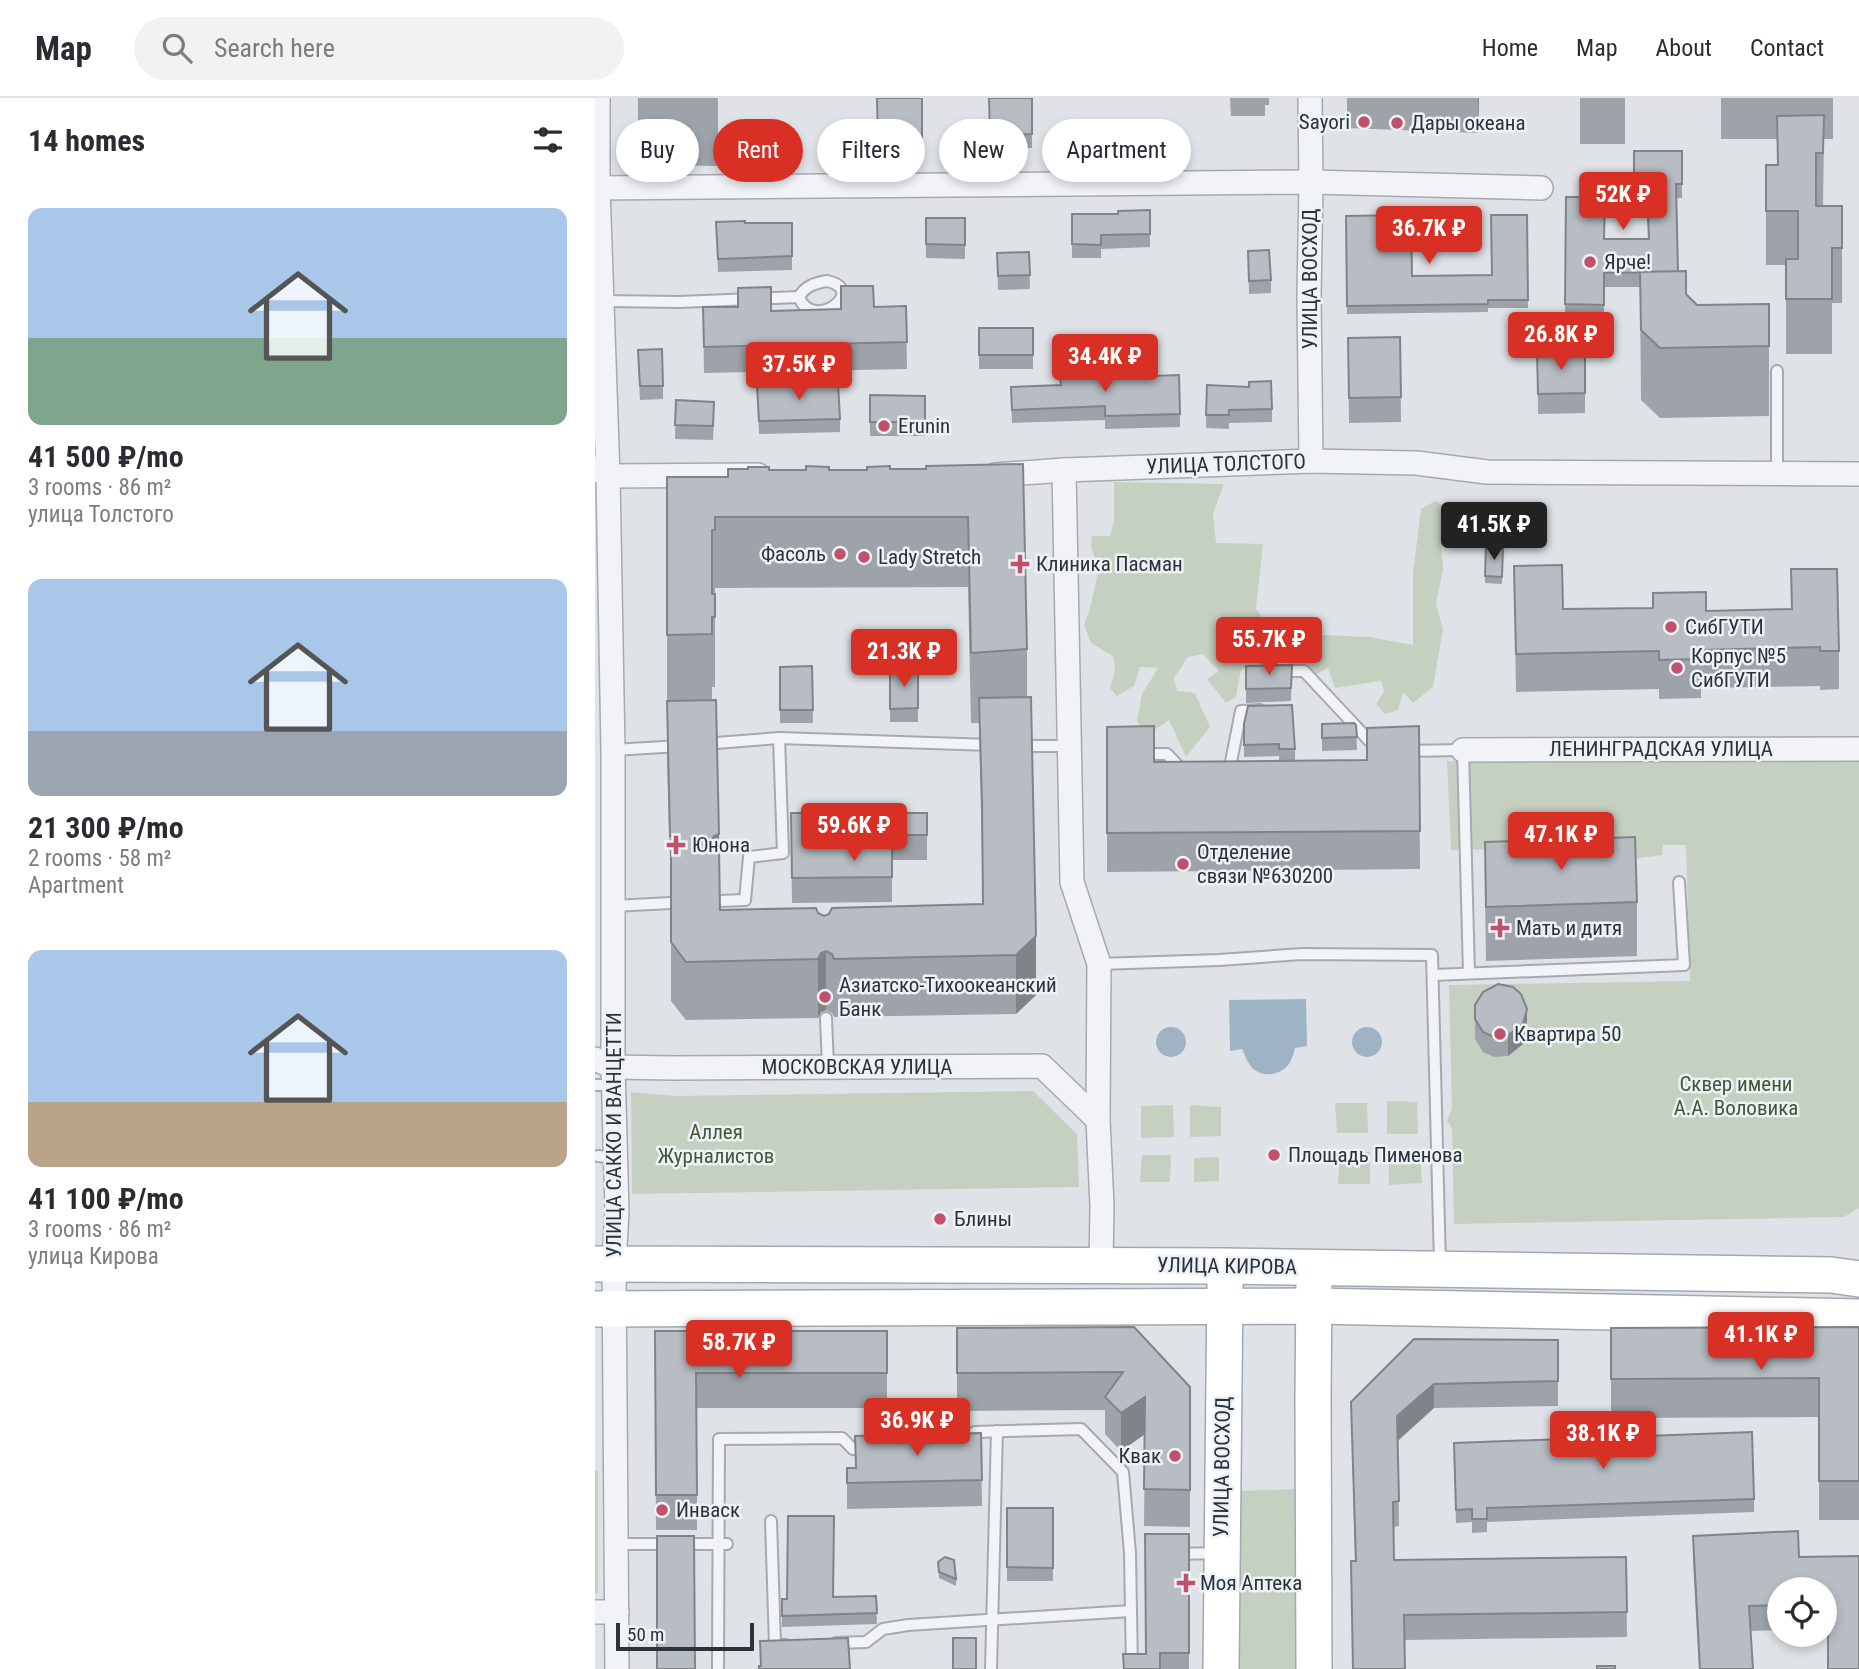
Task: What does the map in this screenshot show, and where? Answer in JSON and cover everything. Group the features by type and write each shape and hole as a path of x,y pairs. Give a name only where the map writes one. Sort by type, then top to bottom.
{"main road":[{"name":"УЛИЦА КИРОВА","path":"604,1264 1314,1267 1831,1275 1859,1279"},
{"name":"УЛИЦА ВОСХОД","path":"1221,1669 1225,1266"},
{"path":"1314,1267 1314,1669"},
{"name":"УЛИЦА КИРОВА","path":"605,1309 1313,1306 1859,1317"}],"street":[{"name":"УЛИЦА САККО И ВАНЦЕТТИ","path":"599,98 597,188 602,300 604,751 613,906 604,1074 607,1157 617,1211 604,1264 616,1544 606,1612 617,1669"},
{"name":"УЛИЦА ВОСХОД","path":"1310,98 1311,461"},
{"path":"597,188 1311,182 1541,188"},
{"name":"УЛИЦА ТОЛСТОГО","path":"968,475 1311,461 1416,463 1487,472 1859,474"},
{"path":"1064,470 1072,882 1100,964 1098,1120 1102,1206 1101,1265"},
{"path":"601,472 781,475"},
{"name":"ЛЕНИНГРАДСКАЯ УЛИЦА","path":"1463,750 1859,749"},
{"name":"МОСКОВСКАЯ УЛИЦА","path":"604,1074 828,1067 1042,1066 1098,1120"}],"lane":[{"path":"602,300 679,302 799,297"},
{"path":"1777,371 1777,474"},
{"path":"1265,671 1304,671 1378,750"},
{"path":"1242,772 1223,772 1241,711 1268,710"},
{"path":"604,751 779,738 1002,745"},
{"path":"719,901 745,900 749,857 783,853 779,738"},
{"path":"1016,746 1069,746"},
{"path":"1366,757 1378,750 1463,750 1469,973"},
{"path":"1145,754 1167,754 1183,772 1195,772"},
{"path":"1433,975 1684,965 1679,882"},
{"path":"613,906 670,903"},
{"path":"1100,964 1302,954 1432,956 1440,1269"},
{"path":"826,1018 828,1067"},
{"path":"950,1444 962,1443 975,1432 1081,1429 1123,1472 1130,1553 1132,1669"},
{"path":"991,1669 987,1638 992,1621 997,1431"},
{"path":"718,1669 723,1544 719,1439 842,1438 853,1449 878,1447"},
{"path":"771,1521 775,1645 802,1644"},
{"path":"616,1544 723,1544"},
{"path":"1130,1553 1144,1553"},
{"path":"1158,1553 1221,1553"},
{"path":"829,1649 828,1643 866,1642 883,1629 908,1625 1131,1612"}],"green space":[{"path":"1114,482 1224,484 1213,514 1216,543 1263,544 1256,609 1274,634 1288,644 1324,635 1369,637 1413,645 1413,573 1421,509 1435,501 1445,506 1449,512 1441,536 1443,570 1436,604 1443,629 1433,687 1413,703 1403,692 1398,710 1385,714 1376,704 1384,691 1381,681 1335,688 1328,668 1309,678 1293,673 1285,658 1241,669 1236,697 1226,703 1207,679 1219,671 1203,654 1188,657 1174,678 1177,691 1195,693 1210,727 1186,757 1169,720 1147,735 1137,721 1142,694 1158,668 1140,667 1134,686 1117,696 1110,688 1115,671 1113,656 1091,643 1084,625 1099,568 1091,548 1092,536 1110,536 1114,521"},
{"name":"Cквер имени А.А. Воловика","path":"1859,757 1859,1208 1844,1217 1454,1224 1452,1128 1447,1121 1452,1109 1449,985 1690,981 1686,845 1663,845 1662,855 1613,862 1545,848 1451,850 1447,761"},
{"name":"Аллея Журналистов","path":"1033,1091 1077,1134 1079,1187 632,1194 631,1092 676,1096"},
{"path":"1387,1101 1417,1102 1418,1134 1387,1134"},
{"path":"1335,1103 1367,1103 1368,1133 1337,1133"},
{"path":"1173,1105 1174,1137 1141,1138 1141,1106"},
{"path":"1190,1105 1221,1107 1221,1136 1190,1137"},
{"path":"1340,1152 1370,1152 1370,1184 1338,1184"},
{"path":"1420,1152 1422,1183 1389,1185 1388,1153"},
{"path":"1142,1155 1171,1155 1170,1182 1140,1182"},
{"path":"1219,1157 1219,1181 1194,1182 1194,1158"},
{"path":"595,1471 598,1471 598,1591 595,1596"},
{"path":"1299,1489 1302,1669 1238,1669 1235,1491"}],"water":[{"path":"1306,999 1307,1046 1295,1048 1289,1064 1282,1071 1262,1074 1253,1069 1242,1049 1230,1051 1229,1000"},
{"path":"1171,1027 1182,1031 1186,1042 1182,1053 1171,1057 1160,1053 1156,1042 1160,1031"},
{"path":"1367,1027 1378,1031 1382,1042 1378,1053 1367,1057 1356,1053 1352,1042 1356,1031"}],"building":[{"path":"877,98 922,98 922,119 877,119"},
{"path":"989,98 1032,98 1032,134 1028,134 1028,119 990,119"},
{"path":"1824,115 1823,153 1816,153 1816,206 1842,206 1842,248 1832,248 1832,299 1786,299 1786,259 1798,259 1798,211 1766,211 1766,165 1778,165 1777,116"},
{"path":"1634,151 1682,151 1682,184 1676,184 1678,272 1604,273 1604,305 1565,304 1566,197 1605,197 1604,239 1649,239 1647,184 1634,184"},
{"path":"1150,210 1150,234 1101,235 1101,245 1072,244 1072,214 1118,214 1118,211"},
{"path":"1411,215 1412,276 1492,275 1491,215 1527,215 1528,300 1488,300 1488,304 1347,306 1346,216"},
{"path":"926,218 965,218 965,245 926,244"},
{"path":"716,222 792,223 792,256 718,259"},
{"path":"1269,250 1271,280 1249,281 1248,251"},
{"path":"1029,252 1030,275 998,276 997,253"},
{"path":"1686,271 1686,294 1697,305 1769,304 1769,346 1660,348 1641,330 1640,272"},
{"path":"841,286 873,286 874,307 906,306 907,342 704,347 703,307 738,307 738,288 771,287 771,311 841,309"},
{"path":"979,328 1033,328 1033,355 979,355"},
{"path":"1400,337 1401,397 1349,398 1348,338"},
{"path":"662,349 663,386 640,386 638,350"},
{"path":"1585,351 1585,393 1538,394 1537,352"},
{"path":"1126,367 1126,377 1179,375 1180,414 1105,416 1105,406 1012,410 1011,387 1061,385 1060,377 1104,375 1104,368"},
{"path":"1271,381 1272,409 1229,410 1229,415 1206,415 1207,385 1249,387 1249,382"},
{"path":"838,383 840,419 759,421 757,386"},
{"path":"870,395 925,396 925,422 870,422"},
{"path":"676,400 714,402 713,426 675,425"},
{"path":"1023,464 1027,649 971,653 968,517 715,517 715,530 712,530 712,594 715,594 715,617 712,617 712,634 667,635 667,477 728,477 728,469 748,467 769,467 769,470 806,470 806,466 829,467 829,470 867,470 867,467 890,466 890,469 926,469 926,466"},
{"path":"1486,546 1503,547 1502,577 1485,576"},
{"path":"1562,565 1563,609 1653,608 1653,593 1706,592 1706,611 1792,609 1791,569 1837,569 1839,651 1820,651 1820,647 1701,650 1701,659 1659,660 1659,651 1516,654 1514,566"},
{"path":"1292,665 1291,688 1246,689 1246,666"},
{"path":"812,666 813,710 780,710 780,667"},
{"path":"890,670 918,670 918,708 890,709"},
{"path":"1031,697 1036,936 1016,955 834,959 832,954 826,951 821,953 818,959 686,962 671,942 671,852 676,850 679,844 677,839 670,836 667,701 716,700 719,834 714,836 711,842 713,847 719,850 720,910 816,908 818,913 824,916 829,914 832,908 983,904 979,698"},
{"path":"1292,705 1295,749 1279,749 1279,744 1244,745 1244,724 1248,706"},
{"path":"1354,723 1357,737 1322,738 1322,724"},
{"path":"1154,726 1154,762 1367,760 1367,728 1419,726 1420,831 1107,833 1107,727"},
{"path":"791,813 927,813 927,835 892,835 892,877 792,878"},
{"path":"1635,837 1637,902 1486,907 1485,842"},
{"path":"1498,984 1513,987 1521,994 1527,1009 1523,1024 1508,1035 1494,1037 1483,1032 1475,1019 1475,1005 1483,992"},
{"path":"1134,1327 1190,1387 1190,1490 1144,1489 1145,1397 1121,1413 1105,1397 1123,1372 957,1373 957,1328"},
{"path":"1859,1327 1859,1481 1819,1481 1819,1378 1611,1379 1611,1328"},
{"path":"655,1331 887,1331 887,1373 696,1373 697,1495 656,1495"},
{"path":"1414,1339 1558,1340 1558,1381 1434,1384 1397,1416 1399,1501 1393,1502 1394,1560 1626,1557 1627,1612 1404,1615 1405,1669 1353,1669 1351,1561 1356,1561 1351,1402"},
{"path":"1752,1432 1754,1499 1487,1508 1487,1519 1472,1519 1472,1509 1456,1510 1454,1443"},
{"path":"981,1433 982,1480 847,1483 847,1468 856,1468 855,1436"},
{"path":"1007,1508 1053,1508 1053,1568 1007,1567"},
{"path":"788,1516 834,1516 833,1597 876,1596 877,1613 782,1616 782,1599 787,1599"},
{"path":"1798,1531 1799,1557 1859,1556 1859,1669 1828,1669 1828,1647 1837,1647 1837,1577 1767,1577 1767,1605 1749,1606 1753,1669 1700,1669 1693,1536"},
{"path":"1145,1534 1189,1534 1189,1653 1160,1653 1160,1669 1124,1669 1123,1654 1146,1654"},
{"path":"657,1536 694,1536 695,1669 657,1669"},
{"path":"945,1557 954,1560 956,1579 939,1572 938,1562"},
{"path":"848,1638 850,1669 759,1669 760,1641"},
{"path":"953,1638 976,1638 976,1669 953,1669"},
{"path":"1597,1666 1615,1666 1615,1669 1597,1669"}],"place":[{"name":"Sayori","path":"1364,122"},
{"name":"Дары океана","path":"1397,123"},
{"name":"Ярче!","path":"1590,262"},
{"name":"Erunin","path":"884,426"},
{"name":"Фасоль","path":"840,554"},
{"name":"Lady Stretch","path":"864,557"},
{"name":"Клиника Пасман","path":"1020,564"},
{"name":"СибГУТИ","path":"1671,627"},
{"name":"Корпус №5 СибГУТИ","path":"1677,668"},
{"name":"Юнона","path":"676,845"},
{"name":"Отделение связи №630200","path":"1183,864"},
{"name":"Мать и дитя","path":"1500,928"},
{"name":"Азиатско-Тихоокеанский Банк","path":"825,997"},
{"name":"Квартира 50","path":"1500,1034"},
{"name":"Площадь Пименова","path":"1274,1155"},
{"name":"Блины","path":"940,1219"},
{"name":"Квак","path":"1175,1456"},
{"name":"Инваск","path":"662,1510"},
{"name":"Моя Аптека","path":"1186,1583"}]}
